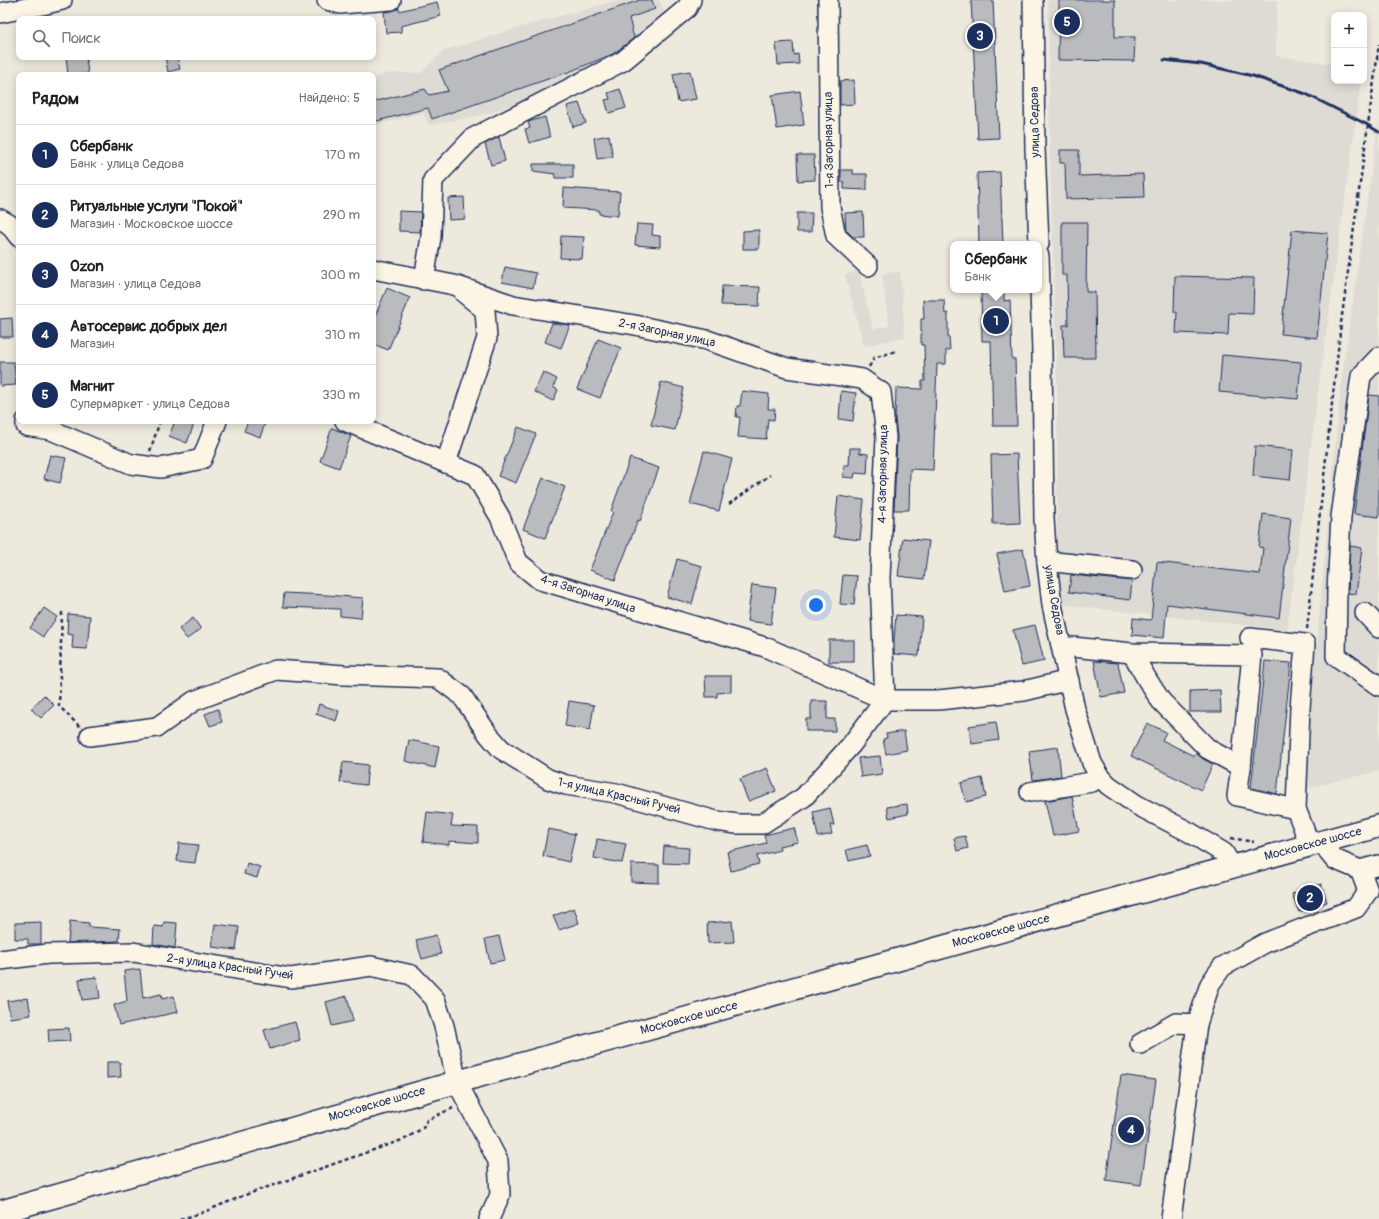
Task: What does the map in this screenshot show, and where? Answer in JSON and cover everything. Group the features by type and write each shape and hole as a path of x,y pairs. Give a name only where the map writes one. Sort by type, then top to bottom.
{"main road":[{"name":"Московское шоссе","path":"0,1212 457,1082 1379,826"}],"street":[{"path":"0,13 62,0"},
{"path":"327,0 340,4 391,0"},
{"path":"424,280 431,237 432,180 473,138 623,61 687,8 691,0"},
{"name":"1-я Загорная улица","path":"828,0 830,207 836,236 868,266"},
{"name":"улица Седова","path":"1033,0 1035,148 1039,241"},
{"name":"2-я Загорная улица","path":"376,270 454,285 513,305 635,325 707,340 787,368 862,379"},
{"path":"446,463 487,338 485,310 454,285"},
{"name":"улица Седова","path":"1040,293 1044,519 1047,563 1052,605 1075,709 1092,763 1108,786 1126,798 1190,832 1224,853 1232,867"},
{"path":"1379,357 1362,376 1341,517 1336,590 1336,656 1379,686"},
{"name":"4-я Загорная улица","path":"862,379 881,392 886,437 880,578 885,700"},
{"path":"30,424 51,430 131,464 161,468 202,459 215,424"},
{"name":"4-я Загорная улица","path":"352,424 475,475 500,517 518,562 540,580 765,647 885,700 938,700 1024,691 1069,680"},
{"path":"1047,563 1055,562 1132,570"},
{"path":"1365,613 1379,628"},
{"path":"1250,638 1305,644 1300,708 1296,809 1317,843 1334,859 1360,870 1379,865"},
{"path":"1062,648 1072,647 1132,653 1252,655 1242,767 1237,796 1296,809"},
{"path":"1132,653 1148,681 1162,701 1208,749 1242,767"},
{"name":"1-я улица Красный Ручей","path":"90,736 157,726 194,701 276,670 344,675 438,678 462,696 488,734 502,749 548,779 566,785 616,793 716,821 737,824 762,824 804,797 851,745 885,700"},
{"path":"1030,792 1092,782 1099,775"},
{"path":"1171,1219 1197,1024 1210,984 1222,966 1265,943 1356,908 1368,891 1360,870"},
{"name":"2-я улица Красный Ручей","path":"0,960 48,954 133,952 291,978 371,966 412,975 435,999 444,1026 457,1082 498,1161 500,1195 489,1219"},
{"path":"1140,1044 1176,1023 1197,1024"}],"path":[{"path":"1305,644 1341,324 1379,44"},
{"path":"862,379 874,358 896,351"},
{"path":"144,466 159,424"},
{"path":"729,504 770,475"},
{"path":"62,612 59,706 90,736"},
{"path":"1229,838 1256,842"},
{"path":"180,1219 199,1214 245,1195 405,1139 423,1128 426,1120 467,1102"}],"shaded area":[{"path":"618,0 659,0 672,31 533,98 483,115 429,125 423,113 376,125 376,77 390,73 421,73 443,51 524,26"},
{"path":"1048,0 1277,0 1276,56 1331,64 1331,84 1361,84 1287,630 1057,604 1057,386 1050,159"},
{"path":"1379,118 1379,771 1303,789 1341,384"},
{"path":"859,271 873,329 889,326 882,274 900,271 905,337 864,346 845,275"}],"building":[{"path":"640,0 652,0 655,9 629,18 634,38 613,54 571,71 432,119 428,108 376,121 376,101 425,89 429,95 448,91 439,70"},
{"path":"971,0 993,0 999,138 978,139"},
{"path":"1059,0 1115,0 1115,37 1135,37 1134,61 1058,60"},
{"path":"437,2 441,16 401,26 401,32 386,33 384,12 399,8 399,11"},
{"path":"793,42 794,55 798,54 799,64 778,65 776,43"},
{"path":"66,60 86,60 88,72 68,72"},
{"path":"166,60 178,60 180,69 168,72"},
{"path":"690,71 696,99 678,102 673,74"},
{"path":"854,80 855,104 840,105 840,81"},
{"path":"620,89 626,108 609,113 605,100 610,99 608,93"},
{"path":"800,91 804,125 777,129 772,95"},
{"path":"579,103 586,123 573,127 567,106"},
{"path":"545,117 550,137 529,143 525,129 530,128 528,122"},
{"path":"609,135 613,157 597,159 594,138"},
{"path":"499,137 505,161 491,165 485,144"},
{"path":"1060,150 1079,150 1079,176 1143,174 1144,197 1066,199 1065,163 1060,163"},
{"path":"797,155 814,155 815,180 798,181"},
{"path":"533,164 573,164 573,178 555,178 555,174 533,171"},
{"path":"841,170 853,170 853,174 867,174 867,190 844,189 844,182 841,182"},
{"path":"1000,172 1003,241 979,241 977,173"},
{"path":"564,188 620,192 618,216 599,214 599,210 563,208"},
{"path":"464,197 465,219 449,220 448,198"},
{"path":"399,211 421,212 420,232 399,231"},
{"path":"863,212 864,237 853,237 846,230 845,213"},
{"path":"797,213 812,213 811,232 797,232"},
{"path":"1062,222 1087,222 1086,292 1095,292 1096,358 1064,358 1063,325 1068,325 1067,275 1062,275"},
{"path":"637,224 653,225 652,235 660,236 660,247 635,245"},
{"path":"759,230 759,249 743,249 743,231"},
{"path":"1292,230 1328,233 1317,338 1281,334"},
{"path":"561,236 584,237 582,259 560,258"},
{"path":"505,267 536,273 533,288 502,282"},
{"path":"1175,276 1254,278 1253,314 1229,313 1228,335 1176,333 1177,312 1174,312"},
{"path":"722,286 760,287 759,306 721,305"},
{"path":"387,288 410,298 388,350 376,345 376,314"},
{"path":"981,293 1004,293 1004,301 1010,300 1012,359 1015,359 1017,426 993,426 991,341 982,341"},
{"path":"923,300 944,300 945,314 948,313 948,337 950,350 946,350 946,364 937,364 933,470 910,469 909,510 894,510 897,437 895,420 896,388 922,389 922,381 925,381 924,345 921,345 921,319 924,319"},
{"path":"12,318 13,337 0,337 0,319"},
{"path":"552,323 570,325 561,348 545,342"},
{"path":"598,339 621,348 600,398 577,389"},
{"path":"1222,355 1301,362 1298,399 1219,392"},
{"path":"0,362 14,362 16,385 0,386"},
{"path":"543,372 557,379 553,387 558,390 553,401 534,392"},
{"path":"661,382 684,388 675,430 651,425"},
{"path":"742,391 769,394 768,409 775,409 774,420 768,419 766,439 738,437 740,417 736,417 737,406 740,406"},
{"path":"841,391 856,393 853,421 839,419"},
{"path":"1369,395 1379,396 1379,517 1354,514"},
{"path":"174,424 194,424 187,443 169,436"},
{"path":"247,424 265,424 260,437 244,431"},
{"path":"518,427 536,434 516,483 498,476"},
{"path":"332,428 351,436 339,468 320,461"},
{"path":"1255,446 1293,450 1290,480 1253,476"},
{"path":"850,448 860,448 860,453 868,454 867,474 855,473 854,478 843,477 844,465 849,465"},
{"path":"704,451 732,459 719,511 690,504"},
{"path":"1017,454 1020,523 993,524 991,455"},
{"path":"50,455 66,458 60,483 44,479"},
{"path":"630,458 659,468 640,521 638,520 615,580 590,570 613,512 611,511"},
{"path":"543,478 565,487 545,538 523,529"},
{"path":"838,496 864,500 860,540 834,537"},
{"path":"1263,514 1291,518 1279,618 1167,604 1164,638 1132,635 1133,618 1151,620 1157,562 1260,574 1263,548 1259,547"},
{"path":"903,538 929,541 924,579 898,576"},
{"path":"1350,546 1362,548 1356,594 1348,593"},
{"path":"1023,549 1030,586 1005,591 997,554"},
{"path":"677,559 702,566 692,604 667,597"},
{"path":"843,575 857,576 854,605 840,604"},
{"path":"1071,575 1132,581 1130,600 1069,592"},
{"path":"752,585 776,588 771,624 747,621"},
{"path":"284,593 363,598 361,618 340,616 340,609 283,607"},
{"path":"44,608 57,617 43,637 30,628"},
{"path":"68,614 90,616 87,649 72,648 73,635 67,634"},
{"path":"896,615 922,617 919,656 894,654"},
{"path":"193,618 201,629 187,639 179,629"},
{"path":"1035,625 1044,661 1022,666 1013,630"},
{"path":"829,640 854,640 854,662 829,662"},
{"path":"1094,661 1118,663 1124,693 1101,697"},
{"path":"1265,661 1291,663 1277,794 1251,788"},
{"path":"705,676 731,676 731,692 717,693 717,697 706,697"},
{"path":"1220,690 1221,712 1190,712 1190,691"},
{"path":"44,695 54,705 41,718 31,709"},
{"path":"569,701 594,705 590,730 565,726"},
{"path":"811,701 827,701 827,719 835,719 835,731 806,731 806,719 811,719"},
{"path":"319,704 339,711 336,721 316,714"},
{"path":"218,709 222,722 210,726 205,714"},
{"path":"996,722 999,740 972,744 969,726"},
{"path":"1147,723 1166,732 1162,740 1194,756 1196,753 1203,759 1213,764 1201,790 1131,756"},
{"path":"904,731 907,750 886,754 883,739 887,738 886,734"},
{"path":"409,740 439,746 435,768 405,761"},
{"path":"1058,747 1061,776 1033,780 1029,751"},
{"path":"880,756 882,774 861,777 858,758"},
{"path":"343,762 368,765 366,785 340,782"},
{"path":"767,768 776,791 748,801 740,779"},
{"path":"982,778 986,797 966,802 961,783"},
{"path":"1072,796 1079,831 1053,836 1045,801"},
{"path":"907,804 908,814 889,818 887,807"},
{"path":"830,808 834,825 830,825 832,834 818,837 813,812"},
{"path":"427,812 453,815 451,826 478,827 478,843 449,841 449,845 423,842"},
{"path":"794,828 798,842 779,846 780,850 757,856 759,864 731,871 727,852 766,843 764,835"},
{"path":"548,829 575,834 569,862 543,856"},
{"path":"965,836 968,848 957,851 954,838"},
{"path":"597,839 626,844 622,863 594,858"},
{"path":"179,843 198,845 195,863 177,861"},
{"path":"867,845 870,856 849,861 846,850"},
{"path":"664,846 689,848 688,864 663,863"},
{"path":"247,863 260,867 257,878 244,874"},
{"path":"631,864 659,865 659,883 631,882"},
{"path":"1321,884 1327,902 1299,912 1292,894"},
{"path":"574,908 579,923 559,930 553,916"},
{"path":"70,921 89,923 89,927 120,929 119,941 68,943"},
{"path":"732,921 734,942 708,943 707,923"},
{"path":"41,922 41,944 28,944 28,939 15,939 15,923"},
{"path":"164,922 177,923 175,948 153,944 154,926 163,927"},
{"path":"215,924 239,927 236,950 212,947"},
{"path":"436,935 441,954 422,959 416,940"},
{"path":"499,936 505,960 490,963 485,939"},
{"path":"140,969 143,998 161,994 162,999 174,996 178,1012 119,1025 114,1005 127,1001 124,971"},
{"path":"97,977 100,998 82,1000 79,979"},
{"path":"347,996 353,1021 332,1026 326,1002"},
{"path":"28,998 31,1015 10,1018 7,1001"},
{"path":"295,1022 300,1040 270,1049 264,1030"},
{"path":"69,1028 70,1041 49,1042 48,1029"},
{"path":"107,1062 120,1062 121,1077 107,1078"},
{"path":"1121,1075 1156,1080 1141,1185 1106,1180"}],"railway":[{"path":"1164,60 1201,64 1253,76 1306,94 1379,132"}],"place":[{"name":"Магнит","path":"1067,22"},
{"name":"Ozon","path":"980,36"},
{"name":"Сбербанк","path":"996,321"},
{"name":"Ритуальные услуги \"Покой\"","path":"1310,898"},
{"name":"Автосервис добрых дел","path":"1131,1130"}]}
